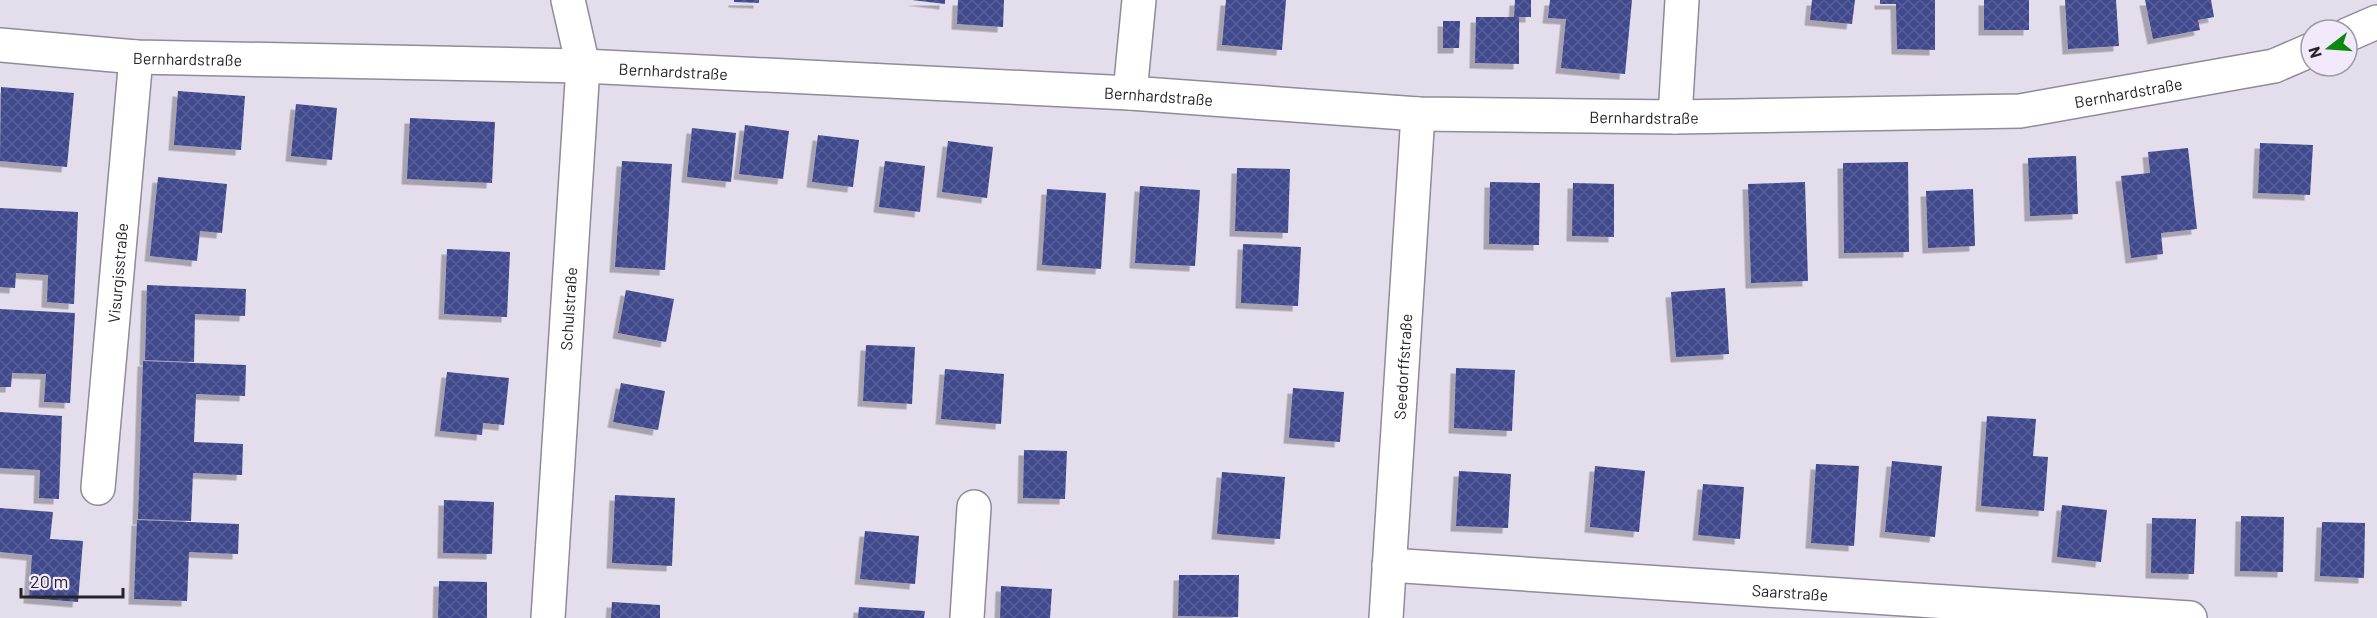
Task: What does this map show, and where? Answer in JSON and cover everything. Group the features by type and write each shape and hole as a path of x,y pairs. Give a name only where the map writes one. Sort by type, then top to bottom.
{"street":[{"name":"Schulstraße","path":"548,618 583,66 568,0"},
{"path":"1130,93 1139,0"},
{"path":"1675,117 1682,0"},
{"path":"2359,30 2377,22"},
{"name":"Bernhardstraße","path":"0,45 136,57 583,66 1130,93 1418,114 1675,117 2020,111 2274,66 2299,55"},
{"name":"Visurgisstraße","path":"98,488 136,57"},
{"name":"Seedorffstraße","path":"1386,618 1418,114"},
{"path":"967,618 974,507"},
{"name":"Saarstraße","path":"1389,565 2190,618"}],"building":[{"path":"734,0 759,0 759,3 734,2"},
{"path":"912,0 945,0 945,4"},
{"path":"958,0 1004,0 1003,27 957,24"},
{"path":"1226,0 1286,0 1282,50 1222,45"},
{"path":"1515,0 1531,0 1531,17 1519,17 1519,64 1475,63 1476,17 1514,17"},
{"path":"1550,0 1632,0 1625,74 1561,68 1566,19 1548,18"},
{"path":"1812,0 1855,0 1852,24 1810,20"},
{"path":"1880,0 1935,0 1935,50 1897,49 1896,4 1880,4"},
{"path":"1984,0 2029,0 2029,30 1984,30"},
{"path":"2065,0 2116,0 2119,46 2068,49"},
{"path":"2145,0 2211,0 2214,17 2198,20 2200,30 2153,39"},
{"path":"1443,21 1460,21 1459,48 1443,48"},
{"path":"1,87 74,93 67,167 0,161"},
{"path":"178,91 245,96 241,150 174,145"},
{"path":"296,104 337,108 332,160 291,156"},
{"path":"410,118 495,122 492,183 407,179"},
{"path":"745,125 789,131 783,179 739,174"},
{"path":"692,128 736,133 731,182 687,177"},
{"path":"818,135 859,140 853,187 812,182"},
{"path":"948,141 993,147 987,198 942,192"},
{"path":"2260,143 2313,145 2310,195 2258,193"},
{"path":"2188,148 2197,229 2161,233 2163,254 2131,258 2121,176 2150,173 2148,152"},
{"path":"2076,156 2078,214 2030,216 2028,158"},
{"path":"622,161 672,164 665,270 615,267"},
{"path":"885,161 925,166 920,212 879,207"},
{"path":"1908,162 1909,252 1844,253 1843,163"},
{"path":"1237,168 1290,169 1288,233 1235,231"},
{"path":"158,177 227,184 222,233 200,231 197,261 150,256"},
{"path":"1490,182 1540,183 1539,245 1489,244"},
{"path":"1805,182 1808,281 1751,283 1748,184"},
{"path":"1573,183 1614,184 1614,237 1572,236"},
{"path":"1140,186 1200,190 1195,266 1135,263"},
{"path":"1047,189 1106,193 1101,269 1042,265"},
{"path":"1973,189 1975,246 1928,248 1926,191"},
{"path":"0,208 78,212 74,304 47,302 48,275 16,273 15,288 0,287"},
{"path":"1243,244 1301,247 1298,306 1241,303"},
{"path":"447,249 510,252 507,317 444,314"},
{"path":"147,285 246,289 245,316 195,314 194,362 145,360"},
{"path":"1725,288 1729,354 1676,357 1671,292"},
{"path":"626,290 674,299 666,342 618,333"},
{"path":"0,309 75,313 70,403 44,402 46,374 12,373 11,387 0,387"},
{"path":"866,345 915,347 912,404 863,401"},
{"path":"143,361 246,365 245,396 196,394 194,442 243,444 242,475 193,473 191,521 138,519"},
{"path":"1456,368 1515,370 1512,431 1454,428"},
{"path":"945,369 1004,374 1001,424 941,419"},
{"path":"447,372 509,378 504,425 483,423 482,435 440,431"},
{"path":"621,383 665,391 658,430 613,422"},
{"path":"1293,388 1344,392 1340,442 1289,438"},
{"path":"0,412 62,416 59,499 39,498 40,470 0,468"},
{"path":"1987,416 2036,419 2033,456 2048,457 2044,511 1981,506"},
{"path":"1024,450 1067,451 1065,499 1023,498"},
{"path":"1892,461 1942,466 1935,537 1885,532"},
{"path":"1816,464 1859,466 1854,546 1811,543"},
{"path":"1595,466 1645,471 1639,532 1590,527"},
{"path":"1459,471 1511,474 1508,528 1456,526"},
{"path":"1222,472 1285,477 1280,539 1217,534"},
{"path":"1703,484 1744,487 1740,539 1698,535"},
{"path":"615,495 675,498 672,566 612,563"},
{"path":"444,500 494,502 492,554 443,553"},
{"path":"2062,505 2107,510 2101,562 2057,557"},
{"path":"0,508 53,512 50,539 83,541 78,602 29,598 32,555 0,552"},
{"path":"2241,516 2284,517 2283,572 2240,571"},
{"path":"2152,518 2196,519 2194,574 2151,573"},
{"path":"137,520 239,524 238,554 189,552 187,601 134,599"},
{"path":"2322,522 2365,523 2364,578 2320,576"},
{"path":"865,531 919,536 915,584 860,579"},
{"path":"1179,575 1239,575 1238,617 1178,616"},
{"path":"439,581 487,582 487,618 438,618"},
{"path":"1001,586 1052,589 1050,618 1000,618"},
{"path":"612,602 660,605 660,618 611,618"},
{"path":"859,607 925,611 924,618 858,618"}]}
